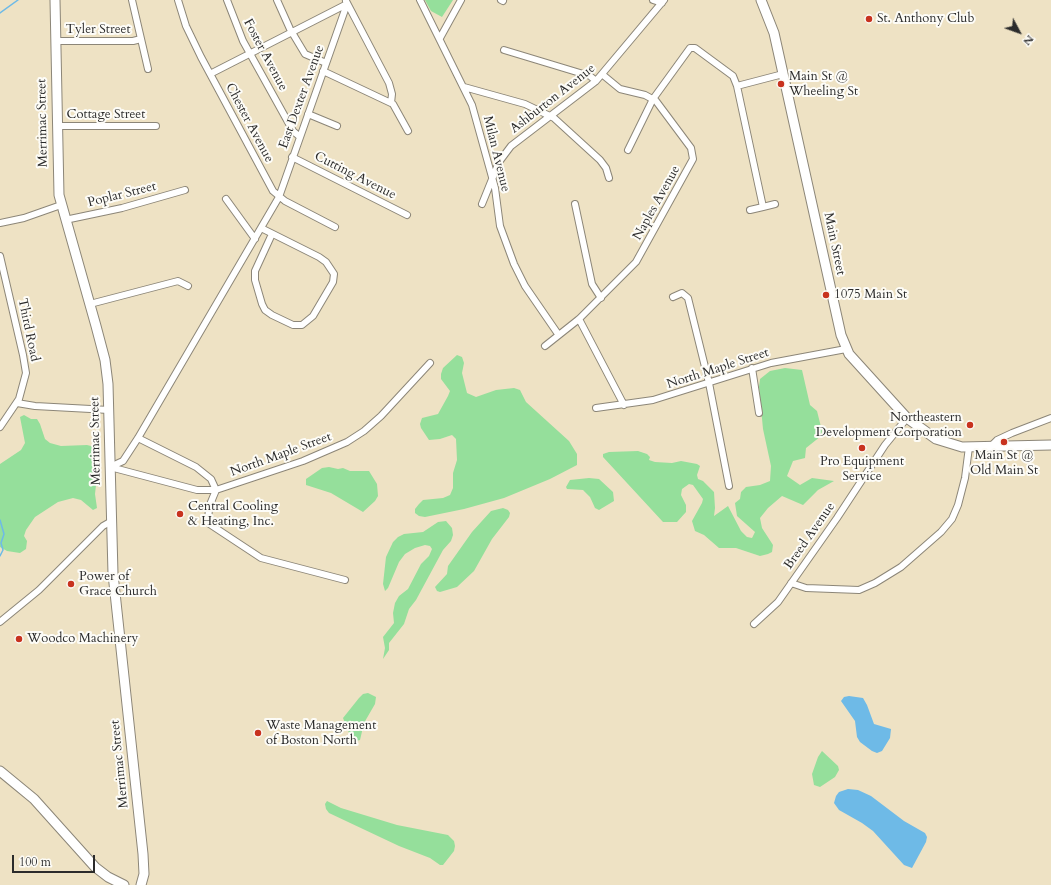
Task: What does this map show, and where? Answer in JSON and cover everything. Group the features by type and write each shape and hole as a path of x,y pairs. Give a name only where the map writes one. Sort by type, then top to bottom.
{"main road":[{"name":"Merrimac Street","path":"55,0 58,184 61,205 90,304 106,367 109,410 110,522 113,574 143,854 144,874 141,885"},
{"name":"Main Street","path":"761,0 772,25 841,335 846,349 907,418 920,429 936,439 953,445 969,447 990,448 1051,445"},
{"path":"0,772 34,799 95,867 108,877 124,885"}],"street":[{"path":"132,0 148,69"},
{"name":"Chester Avenue","path":"178,0 186,26 272,189 279,197 335,227"},
{"name":"Foster Avenue","path":"227,0 237,28 292,131 300,137"},
{"path":"277,0 292,32 306,55 326,63"},
{"name":"Milan Avenue","path":"420,0 464,87 475,115 492,178 499,222 514,264 526,286 558,334"},
{"path":"440,38 461,0"},
{"path":"653,0 663,2"},
{"path":"210,74 292,32 346,2 389,83 392,94 391,103"},
{"name":"East Dexter Avenue","path":"138,438 279,197 346,2"},
{"name":"Ashburton Avenue","path":"482,204 499,162 511,146 603,75 663,2"},
{"name":"Tyler Street","path":"55,41 134,41 141,39"},
{"path":"628,150 653,99 688,50 695,48 733,76 737,86 763,207"},
{"path":"504,50 590,76 596,81"},
{"path":"323,71 391,103 397,108 408,131"},
{"path":"737,86 783,74"},
{"path":"603,75 620,89 653,99"},
{"path":"464,87 525,104 550,116 597,157 605,166 609,178"},
{"name":"Naples Avenue","path":"545,346 558,334 579,319 640,256 693,159 691,148 653,99"},
{"path":"308,114 337,126"},
{"name":"Cottage Street","path":"56,126 156,126"},
{"name":"Cutting Avenue","path":"292,157 407,215"},
{"name":"Poplar Street","path":"65,220 122,208 184,190"},
{"path":"226,199 255,239"},
{"path":"575,204 592,284 601,298"},
{"path":"750,210 775,204"},
{"path":"0,222 24,218 61,205"},
{"path":"261,228 319,257 326,262 334,274 332,282 313,316 302,325 293,325 272,315 265,310 262,304 255,280 255,271 272,234"},
{"name":"Third Road","path":"0,256 25,366 25,380 17,403 0,427"},
{"path":"90,304 177,281 188,286"},
{"path":"673,297 682,292 688,298 709,383 729,486"},
{"path":"579,319 624,404"},
{"name":"North Maple Street","path":"596,408 653,400 752,368 785,360 846,349"},
{"name":"North Maple Street","path":"110,467 193,489 216,490 303,460 347,442 364,431 381,416 430,363"},
{"path":"752,368 759,413"},
{"path":"17,403 35,406 109,410"},
{"name":"Breed Avenue","path":"754,624 771,610 885,445 907,418"},
{"path":"990,448 997,440 1051,418"},
{"path":"110,467 123,461 138,438 203,472 213,483 216,490 209,507 208,523 261,558 345,580"},
{"path":"791,583 803,588 844,591 864,589 875,584 900,567 948,525 958,505 965,478 969,447"},
{"path":"0,622 48,581 104,525 110,522"}],"green space":[{"path":"425,0 453,0 442,17 431,11"},
{"path":"457,355 462,357 464,363 462,373 467,393 476,397 496,390 514,388 520,390 526,402 569,441 577,454 577,465 550,479 504,498 464,509 425,517 419,516 415,513 415,509 423,500 443,498 450,495 453,488 453,473 457,460 456,439 452,435 440,439 429,440 420,424 422,418 438,414 448,396 450,391 441,379 441,374 443,368"},
{"path":"785,368 802,370 810,405 817,411 822,431 821,436 806,448 805,458 793,461 787,476 800,485 812,478 834,481 818,490 803,505 782,496 768,508 760,518 762,528 773,545 772,552 768,554 760,556 736,548 719,548 704,535 695,531 692,521 703,499 693,485 689,484 682,489 681,495 686,505 686,512 677,522 663,522 603,457 603,454 609,452 638,451 647,454 650,457 649,460 655,462 672,463 681,461 697,464 700,466 697,475 698,479 703,481 714,492 714,516 728,506 741,531 747,537 752,538 755,532 737,516 735,503 740,499 741,492 746,487 760,485 770,481 771,466 763,429 759,387 760,379 770,371"},
{"path":"24,415 31,419 37,419 45,439 50,443 61,446 87,445 95,447 98,450 99,458 95,494 97,508 93,510 81,500 73,498 58,502 35,517 26,530 24,536 27,541 26,549 20,553 7,551 0,547 0,464 21,450 25,443 20,417"},
{"path":"329,467 338,469 343,468 350,471 369,471 377,484 378,496 375,501 363,512 331,493 306,485 306,479 322,468"},
{"path":"589,478 599,479 613,492 614,501 599,510 595,508 590,497 583,490 567,489 566,487 570,480"},
{"path":"503,508 508,510 510,513 509,517 492,539 474,571 457,587 440,592 437,591 435,587 447,574 448,566 472,532 491,511"},
{"path":"446,521 452,528 453,535 451,541 443,550 416,600 409,609 404,624 389,643 389,650 383,659 385,648 383,637 394,623 393,613 395,603 399,596 408,589 421,564 429,556 432,549 430,546 425,545 415,548 405,554 399,562 388,588 385,591 383,584 386,557 393,542 398,537 404,534 423,532 438,522"},
{"path":"368,693 376,697 375,704 364,723 360,740 356,741 351,738 343,718 363,694"},
{"path":"822,751 838,766 839,770 835,777 820,787 814,785 812,774 818,757"},
{"path":"327,801 341,808 397,825 448,835 454,841 454,851 443,865 440,865 430,858 399,846 329,813 325,804"}],"water":[{"path":"849,696 863,698 874,724 891,729 890,738 882,751 877,753 872,751 860,742 857,737 855,721 841,701 844,697"},
{"path":"848,789 858,790 871,796 904,821 925,833 927,837 926,842 912,868 904,865 873,831 839,810 834,803 836,796 839,792"}],"waterway":[{"path":"0,13 18,0"},
{"path":"0,520 4,534 1,543 3,550 0,556"}],"place":[{"name":"St. Anthony Club","path":"869,19"},
{"name":"Main St @ Wheeling St","path":"781,84"},
{"name":"1075 Main St","path":"826,295"},
{"name":"Northeastern Development Corporation","path":"970,425"},
{"name":"Main St @ Old Main St","path":"1004,442"},
{"name":"Pro Equipment Service","path":"862,448"},
{"name":"Central Cooling & Heating, Inc.","path":"180,514"},
{"name":"Power of Grace Church","path":"71,584"},
{"name":"Woodco Machinery","path":"19,639"},
{"name":"Waste Management of Boston North","path":"258,733"}]}
